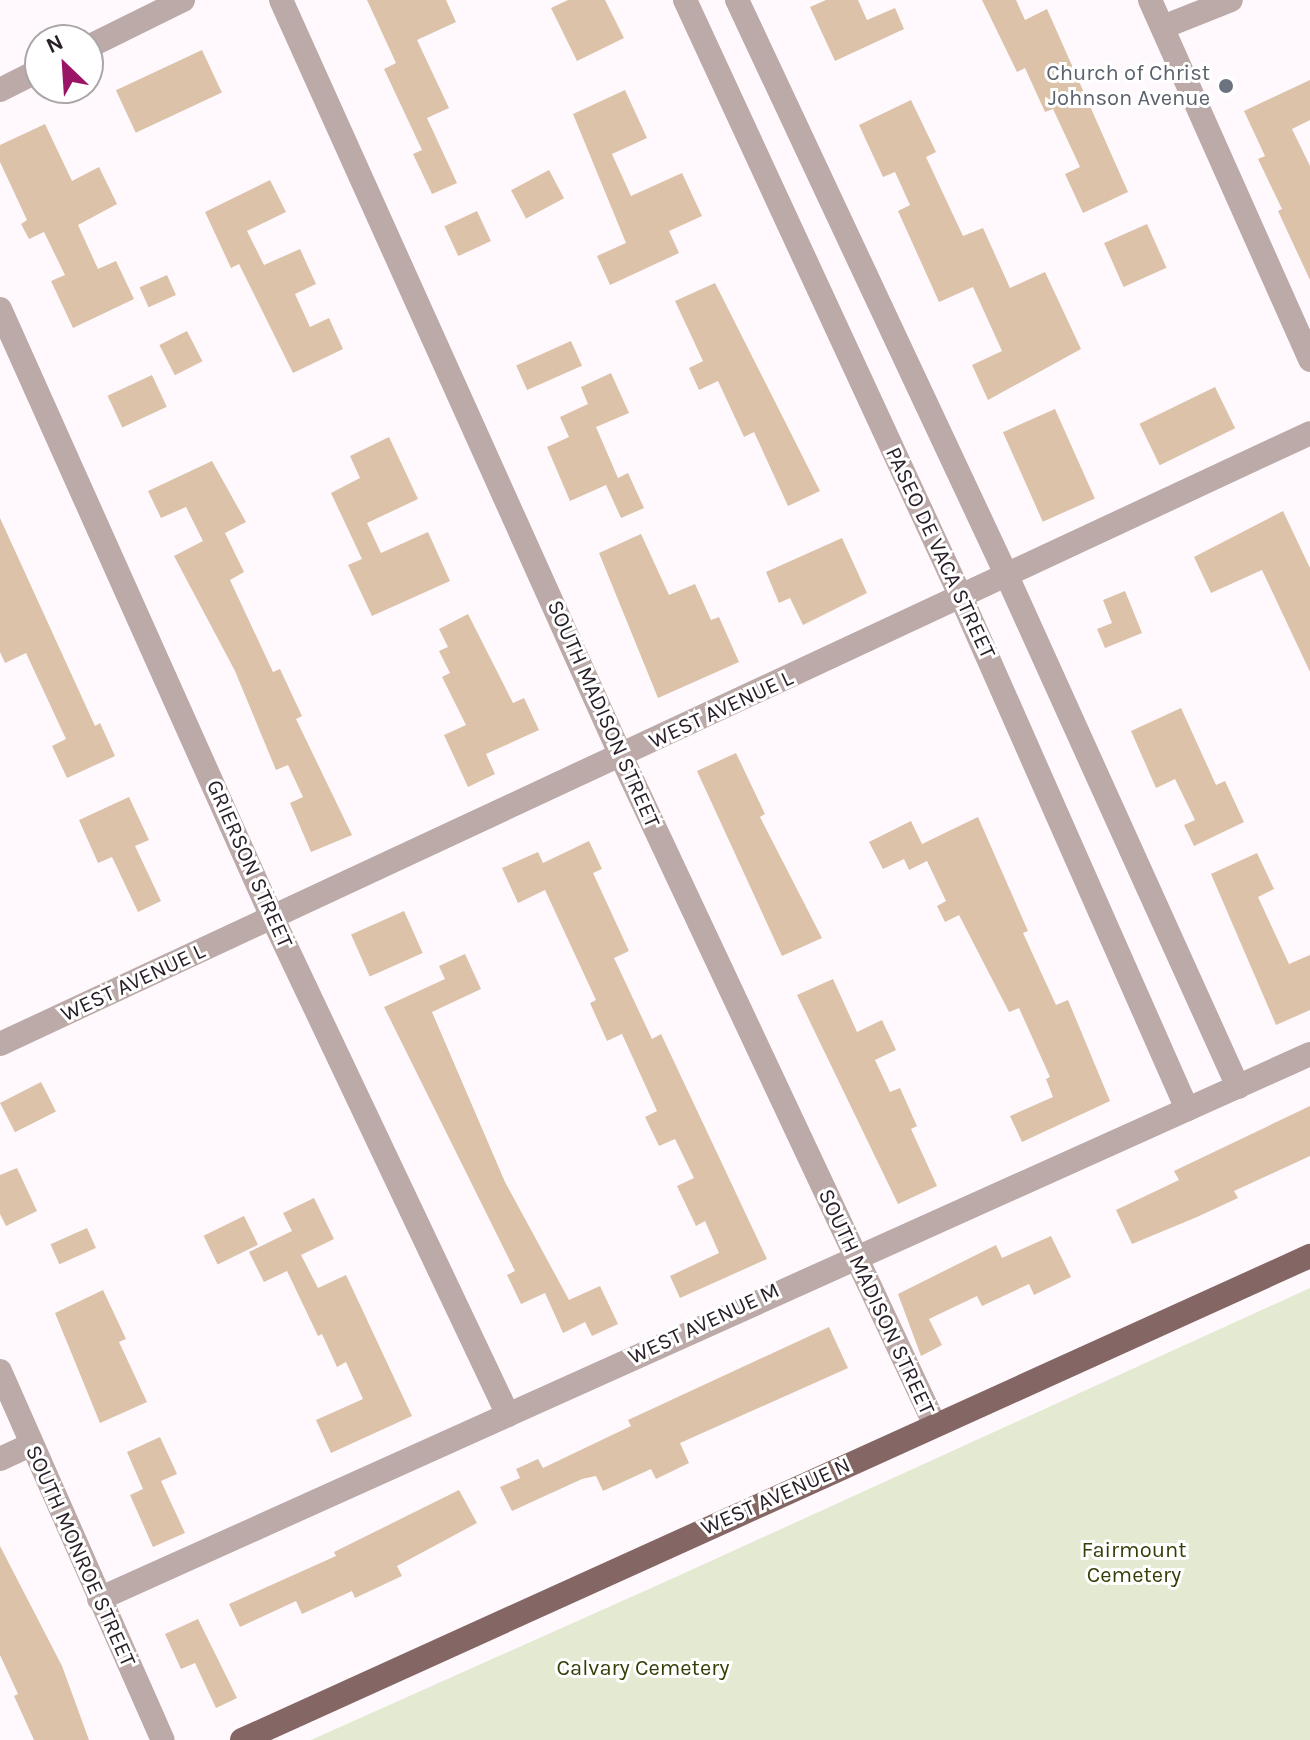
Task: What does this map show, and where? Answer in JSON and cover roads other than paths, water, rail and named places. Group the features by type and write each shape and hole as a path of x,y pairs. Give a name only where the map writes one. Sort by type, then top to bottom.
{"main road":[{"name":"WEST AVENUE N","path":"242,1740 1310,1256"}],"street":[{"path":"104,39 183,0"},
{"name":"SOUTH MADISON STREET","path":"281,0 621,756 935,1425"},
{"name":"PASEO DE VACA STREET","path":"685,0 961,597 1187,1109"},
{"path":"737,0 1007,576 1238,1087"},
{"path":"1150,0 1310,360"},
{"path":"1163,27 1231,0"},
{"path":"0,90 24,78"},
{"name":"GRIERSON STREET","path":"0,309 273,919 508,1415"},
{"name":"WEST AVENUE L","path":"0,1044 1310,433"},
{"name":"WEST AVENUE M","path":"99,1599 854,1255 1310,1054"},
{"name":"SOUTH MONROE STREET","path":"0,1371 30,1445 163,1740"},
{"path":"0,1459 30,1445"}],"place":[{"name":"Church of Christ Johnson Avenue","path":"1226,86"}],"park label":[{"name":"Fairmount Cemetery","path":"1134,1562"},
{"name":"Calvary Cemetery","path":"643,1669"}]}
